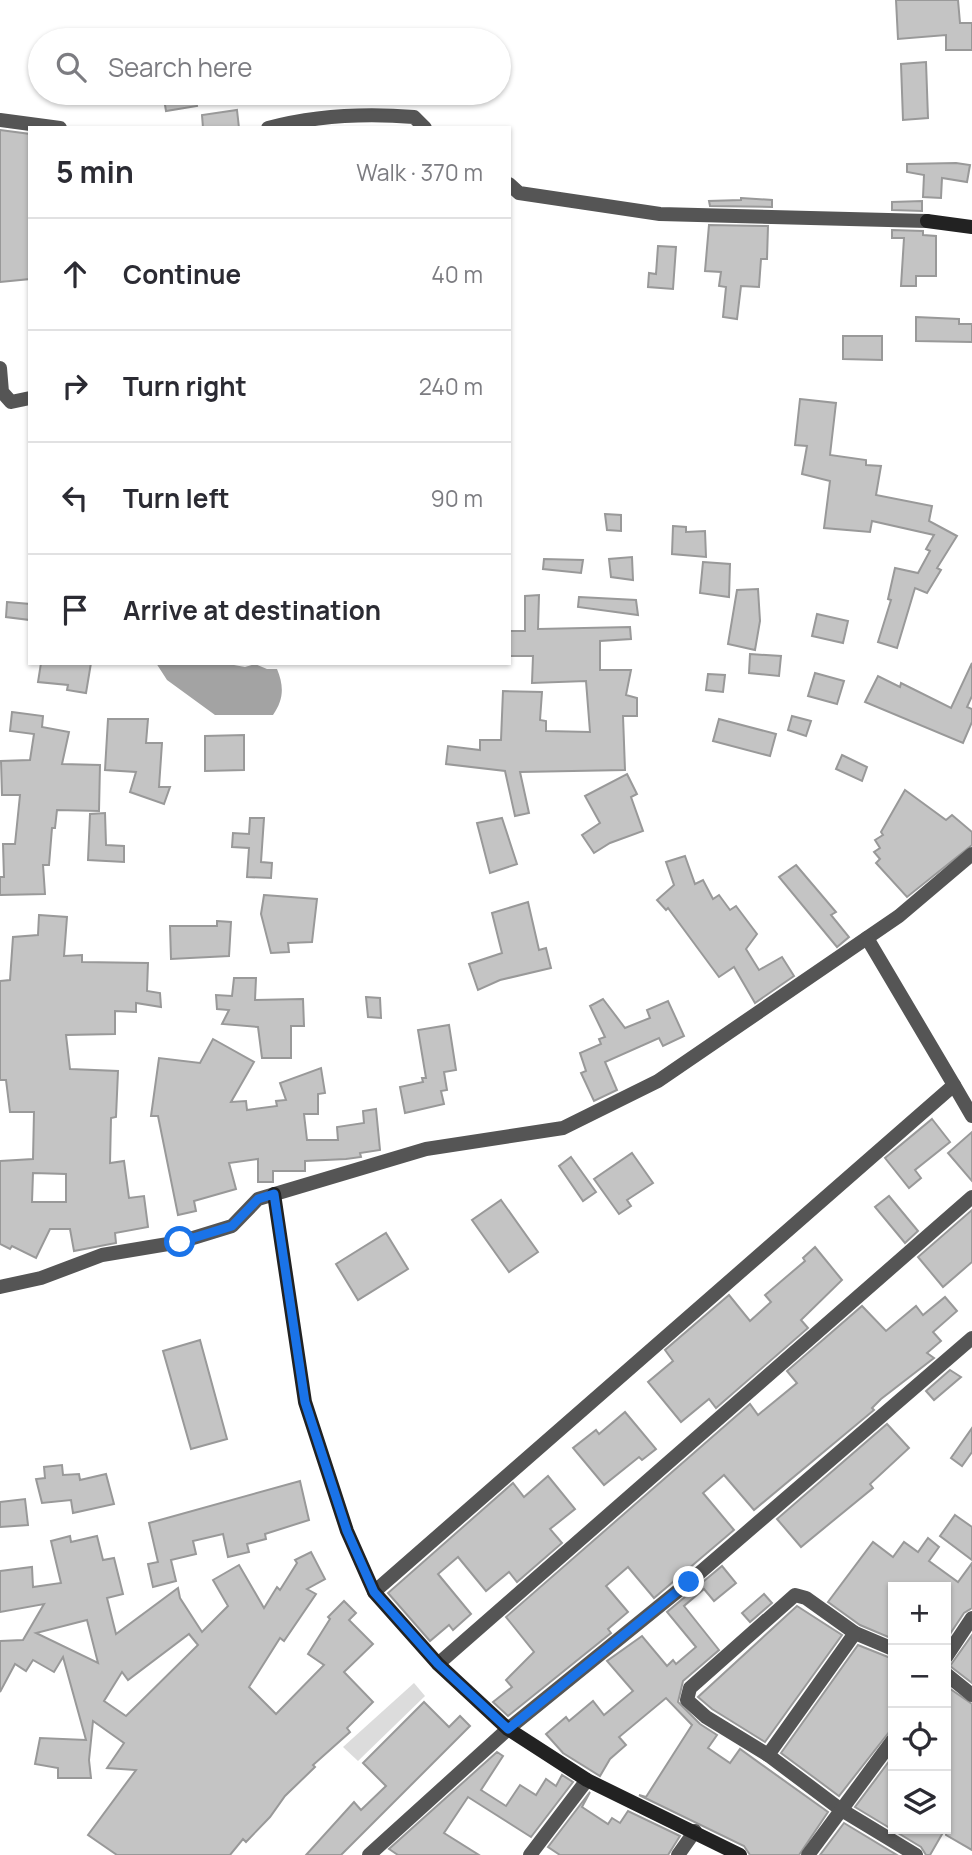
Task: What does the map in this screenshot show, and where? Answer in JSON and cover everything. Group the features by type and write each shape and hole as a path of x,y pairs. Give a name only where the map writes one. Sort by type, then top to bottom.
{"street":[{"path":"274,126 297,119 380,114 414,117 423,126"},
{"path":"0,120 45,126"},
{"path":"511,186 519,193 660,214 927,221 972,227"},
{"path":"0,368 2,393 11,401 28,398"},
{"path":"0,1287 41,1278 102,1255 180,1242 232,1226 258,1199 426,1149 563,1128 658,1081 899,916 972,854"},
{"path":"867,938 972,1116"},
{"path":"374,1592 954,1085"},
{"path":"274,1194 305,1402 347,1531 374,1592 438,1664 508,1729 587,1780 740,1855"},
{"path":"438,1664 972,1197"},
{"path":"369,1855 508,1729 689,1582 972,1338"},
{"path":"888,1647 855,1633 806,1598 794,1595 690,1688 687,1700 706,1717 768,1755 840,1809 916,1855"},
{"path":"951,1650 972,1618"},
{"path":"768,1755 855,1633"},
{"path":"951,1678 972,1695"},
{"path":"808,1855 888,1747"},
{"path":"530,1855 587,1780"},
{"path":"678,1855 695,1832"}],"shaded area":[{"path":"157,665 257,665 277,669 282,687 281,698 273,715 215,715 167,680"},
{"path":"414,1683 425,1696 358,1761 343,1747"}],"building":[{"path":"896,0 958,0 960,23 972,23 972,50 946,50 946,35 898,39"},
{"path":"926,62 928,118 903,120 901,64"},
{"path":"165,105 197,105 197,106 166,111"},
{"path":"237,110 239,126 203,126 202,115"},
{"path":"0,130 28,134 28,279 0,282"},
{"path":"907,164 970,165 967,182 942,178 941,198 923,197 924,175 907,172"},
{"path":"741,198 772,200 772,207 710,206 709,201"},
{"path":"922,201 922,211 892,210 892,202"},
{"path":"709,225 768,226 767,259 761,259 759,287 741,286 737,319 723,317 726,287 719,286 721,272 705,271"},
{"path":"892,230 923,231 923,235 936,236 936,276 916,276 916,286 901,286 904,238 892,238"},
{"path":"658,246 676,247 673,289 648,287 649,273 656,274"},
{"path":"916,317 959,319 959,324 972,324 972,342 916,341"},
{"path":"843,336 882,336 882,360 843,359"},
{"path":"800,399 836,403 830,455 866,460 866,465 881,466 876,495 932,506 929,521 957,536 937,568 941,570 927,593 915,588 897,648 878,642 891,600 888,599 895,568 918,573 930,551 926,549 934,535 872,521 870,532 824,528 830,481 802,474 807,446 795,445"},
{"path":"605,514 621,515 621,531 607,530"},
{"path":"673,526 686,527 686,532 705,531 706,557 672,554"},
{"path":"632,557 633,580 611,577 609,559"},
{"path":"544,559 583,560 581,573 543,569"},
{"path":"703,562 730,564 729,597 700,593"},
{"path":"758,589 760,621 755,650 728,644 737,590"},
{"path":"539,595 538,629 630,627 631,639 600,641 600,670 631,670 626,695 637,698 637,716 623,716 625,770 520,772 529,813 515,816 505,771 446,764 448,746 480,750 480,740 501,740 503,691 542,692 540,720 546,721 546,731 590,732 586,681 532,683 533,656 511,656 511,631 525,631 525,596"},
{"path":"579,597 636,600 638,615 578,607"},
{"path":"7,602 28,604 28,620 6,617"},
{"path":"817,614 848,621 843,643 812,636"},
{"path":"750,654 781,656 779,676 749,673"},
{"path":"972,663 972,696 967,707 972,709 972,722 963,743 865,702 878,676 900,687 901,683 951,708"},
{"path":"41,665 91,665 86,693 67,690 68,685 38,682"},
{"path":"815,673 844,681 837,704 808,696"},
{"path":"708,674 725,675 723,692 706,690"},
{"path":"12,712 43,716 42,727 69,732 62,764 100,765 99,811 57,810 55,828 52,828 49,865 43,865 45,894 0,895 0,877 4,877 3,844 15,844 20,795 2,795 1,761 30,760 34,734 10,731"},
{"path":"792,716 811,721 806,736 788,730"},
{"path":"108,719 148,719 146,743 162,743 159,787 170,787 164,804 130,792 136,772 105,770"},
{"path":"719,719 776,734 770,756 713,741"},
{"path":"244,735 244,770 205,771 205,736"},
{"path":"842,755 867,767 862,781 836,769"},
{"path":"627,774 637,794 631,797 643,831 610,843 594,853 582,835 600,823 585,796"},
{"path":"905,790 946,820 952,815 972,832 972,845 907,897 876,863 880,859 874,852 880,848 875,840 883,835 881,832"},
{"path":"105,813 106,845 124,846 124,862 88,860 90,814"},
{"path":"250,818 264,818 261,862 272,863 271,878 247,877 249,848 232,847 233,833 249,834"},
{"path":"502,818 517,864 490,873 477,823"},
{"path":"685,856 695,884 703,880 713,899 719,895 730,910 736,906 757,934 746,949 759,970 782,957 794,976 755,1003 734,967 719,977 668,908 666,910 657,900 674,885 666,862"},
{"path":"796,865 836,912 831,915 849,937 837,947 779,877"},
{"path":"264,895 317,899 312,942 288,943 289,952 271,953 261,914"},
{"path":"528,902 539,950 546,948 551,968 500,980 478,990 469,964 502,953 492,913"},
{"path":"39,915 67,917 64,956 82,955 82,962 148,963 147,991 160,993 161,1007 136,1003 136,1012 115,1011 115,1034 66,1035 70,1069 118,1071 116,1117 111,1118 110,1163 124,1161 129,1198 144,1196 148,1227 115,1233 116,1243 74,1251 70,1229 50,1229 36,1258 12,1246 10,1249 0,1244 0,1161 33,1159 34,1112 10,1112 6,1080 0,1080 0,981 10,980 13,937 38,935","holes":["33,1173 66,1174 66,1202 32,1202"]},
{"path":"217,921 231,922 229,956 171,959 170,926 217,926"},
{"path":"234,978 256,978 255,1000 303,999 304,1026 291,1026 291,1058 262,1058 258,1027 222,1024 229,1010 217,1009 216,995 232,996"},
{"path":"366,997 380,998 381,1018 368,1017"},
{"path":"603,999 625,1028 650,1018 647,1010 668,1001 684,1036 663,1046 659,1038 605,1062 617,1090 594,1101 581,1073 586,1071 580,1053 601,1044 599,1039 605,1037 590,1006"},
{"path":"449,1025 456,1070 444,1072 447,1090 441,1091 444,1104 405,1113 400,1087 423,1082 422,1078 426,1078 418,1030"},
{"path":"213,1039 254,1062 231,1102 246,1101 247,1110 277,1106 276,1101 286,1100 280,1083 321,1068 325,1093 318,1094 318,1114 304,1114 307,1140 338,1140 337,1127 364,1123 363,1111 376,1109 380,1150 360,1153 361,1157 305,1161 305,1171 273,1171 273,1182 258,1182 258,1159 229,1163 236,1189 194,1201 196,1211 178,1215 158,1116 151,1116 159,1058 200,1063"},
{"path":"932,1119 950,1142 915,1170 921,1178 909,1188 885,1158"},
{"path":"972,1132 972,1181 948,1153"},
{"path":"632,1153 653,1183 627,1200 631,1206 619,1214 594,1179"},
{"path":"571,1157 596,1192 583,1201 559,1166"},
{"path":"889,1196 918,1231 905,1243 875,1207"},
{"path":"501,1200 538,1252 509,1272 472,1220"},
{"path":"972,1210 972,1262 943,1287 918,1257"},
{"path":"386,1233 408,1269 358,1300 336,1264"},
{"path":"815,1247 842,1280 801,1320 808,1328 716,1408 709,1399 681,1422 648,1382 673,1361 665,1350 729,1295 750,1321 771,1302 765,1295 805,1261 803,1258"},
{"path":"945,1297 957,1311 933,1332 941,1341 927,1353 934,1358 881,1399 872,1408 874,1410 754,1510 724,1475 703,1493 734,1530 654,1598 628,1567 606,1586 628,1612 608,1629 611,1633 508,1716 493,1702 512,1687 506,1680 534,1652 506,1617 750,1404 758,1415 797,1383 787,1371 862,1306 886,1331 916,1306 923,1315"},
{"path":"200,1340 227,1439 191,1449 163,1351"},
{"path":"950,1370 961,1377 934,1400 926,1391"},
{"path":"625,1412 656,1449 642,1460 639,1457 604,1485 573,1448 596,1430 599,1434"},
{"path":"887,1424 909,1448 870,1484 873,1488 801,1547 777,1519"},
{"path":"972,1428 972,1452 962,1466 951,1458"},
{"path":"62,1465 63,1475 79,1474 80,1480 106,1474 114,1504 73,1513 71,1500 42,1503 36,1479 45,1478 44,1467"},
{"path":"548,1476 575,1509 550,1529 562,1543 517,1582 509,1572 486,1591 458,1557 438,1574 471,1614 453,1630 449,1625 430,1641 388,1593 513,1483 524,1497"},
{"path":"300,1481 309,1520 265,1534 266,1539 247,1544 249,1552 228,1557 223,1534 193,1541 196,1554 171,1560 176,1581 153,1587 148,1564 158,1562 149,1523"},
{"path":"25,1499 28,1525 0,1527 0,1502"},
{"path":"955,1515 972,1527 972,1560 940,1536"},
{"path":"70,1536 71,1542 97,1536 103,1560 114,1558 123,1594 107,1598 116,1634 178,1588 180,1598 202,1632 228,1606 213,1580 239,1565 264,1608 277,1587 280,1590 297,1563 295,1560 311,1552 325,1579 307,1589 316,1594 284,1641 280,1638 249,1687 276,1714 324,1665 308,1654 330,1619 328,1617 344,1601 356,1613 349,1620 373,1644 344,1672 373,1702 347,1728 350,1732 313,1765 315,1767 285,1796 270,1817 246,1842 243,1839 230,1855 117,1855 88,1835 136,1770 107,1768 124,1743 93,1721 89,1760 91,1778 58,1778 58,1768 35,1764 40,1738 86,1740 63,1657 54,1672 33,1660 26,1671 15,1664 0,1692 0,1641 23,1640 44,1604 0,1612 0,1571 32,1567 33,1587 61,1583 51,1541","holes":["87,1620 98,1663 36,1633","189,1634 198,1645 126,1716 104,1701 122,1672 128,1680"]},
{"path":"928,1538 939,1547 929,1561 958,1582 972,1563 972,1608 964,1613 951,1632 951,1582 888,1582 888,1637 860,1625 828,1602 873,1542 893,1557 904,1542 918,1552"},
{"path":"722,1566 736,1583 714,1601 704,1589 684,1606 719,1650 683,1681 678,1702 700,1724 717,1735 708,1748 730,1763 740,1749 828,1812 799,1855 750,1855 744,1846 639,1795 646,1797 692,1725 666,1698 619,1737 626,1745 610,1759 600,1776 563,1753 546,1734 566,1717 569,1721 593,1701 604,1715 633,1691 607,1661 642,1636 667,1666 673,1660 676,1664 696,1647 667,1612"},
{"path":"764,1594 772,1603 750,1622 742,1613"},
{"path":"797,1606 842,1635 765,1742 712,1709 698,1697"},
{"path":"972,1635 972,1683 951,1665"},
{"path":"858,1645 888,1657 888,1733 839,1796 781,1753"},
{"path":"951,1689 972,1704 972,1850 946,1835 951,1834"},
{"path":"424,1702 449,1727 460,1716 470,1726 341,1855 306,1855 354,1802 361,1810 386,1786 363,1763"},
{"path":"497,1752 503,1756 481,1790 506,1806 520,1785 536,1795 546,1779 556,1786 562,1775 573,1782 531,1837 468,1797 444,1833 479,1855 398,1855 389,1849"},
{"path":"888,1763 888,1827 855,1807"},
{"path":"590,1792 582,1807 608,1824 612,1818 620,1823 628,1811 680,1836 668,1855 560,1855 548,1847"},
{"path":"844,1823 897,1855 820,1855"},
{"path":"900,1834 942,1834 930,1855 926,1855 921,1847"}],"route":[{"path":"180,1242 232,1226 258,1199 274,1194 305,1402 347,1531 374,1592 438,1664 508,1729 689,1582"}]}
